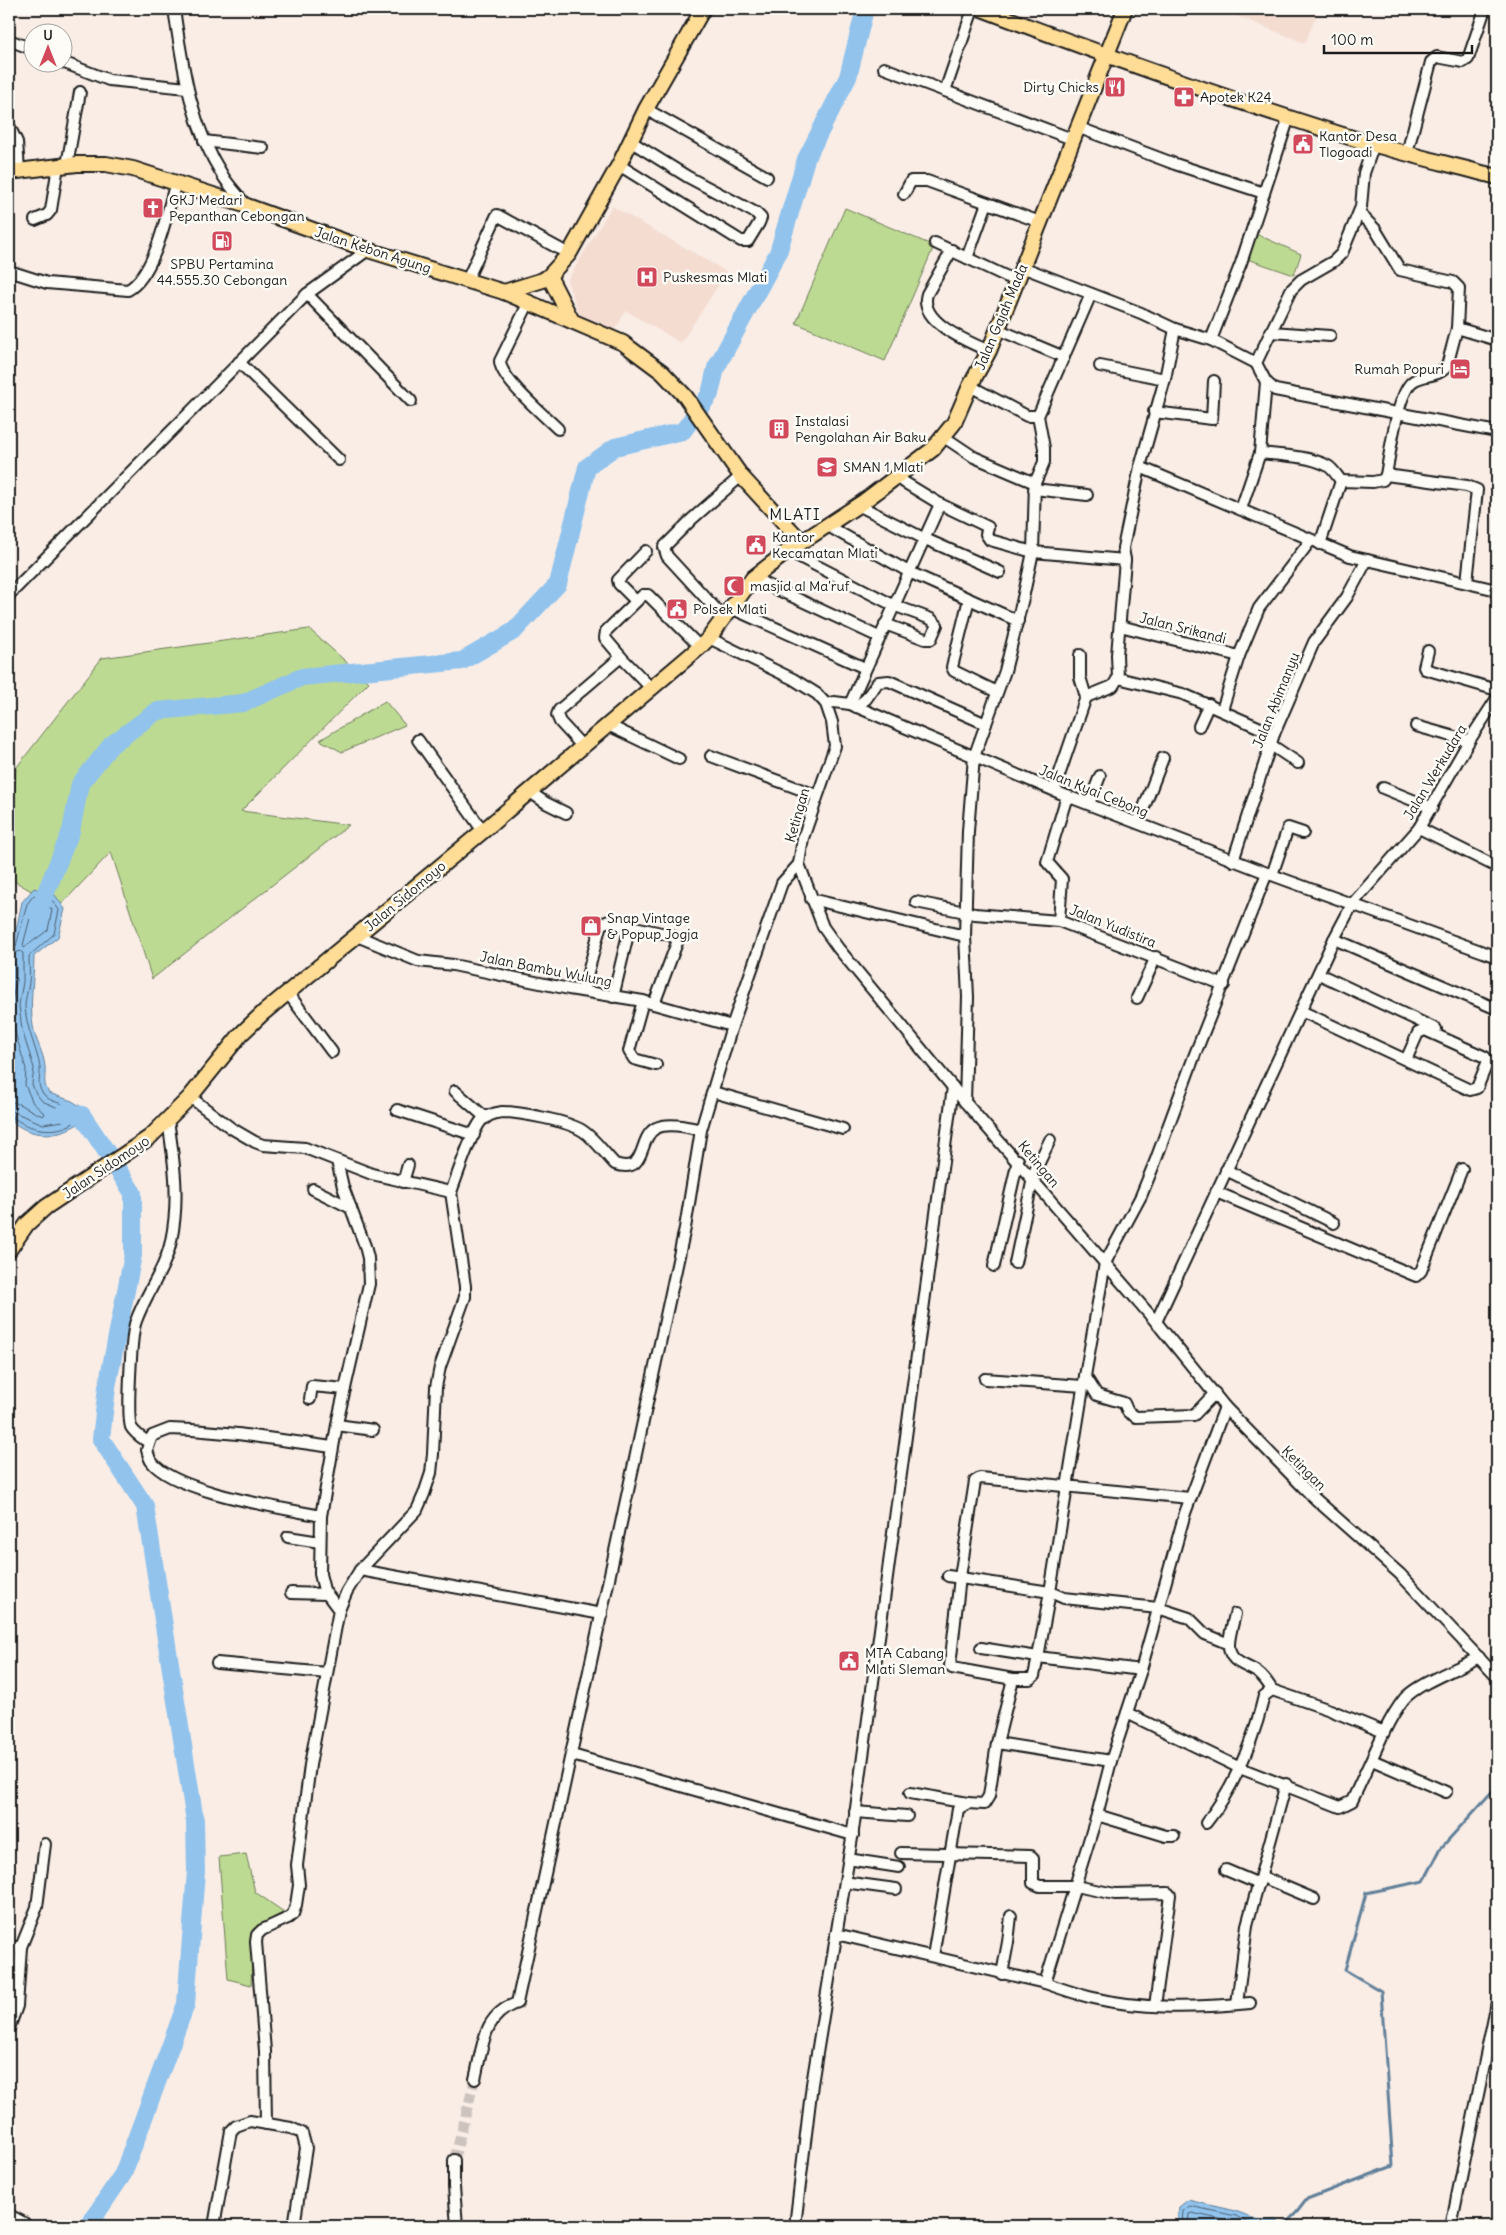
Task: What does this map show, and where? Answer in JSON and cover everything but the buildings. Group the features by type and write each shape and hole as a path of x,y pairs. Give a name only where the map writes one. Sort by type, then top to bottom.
{"main road":[{"path":"504,292 549,276 569,254 619,165 646,109 703,9"},
{"path":"982,9 1106,56 1289,117 1374,144 1497,177"},
{"name":"Jalan Gajah Mada","path":"801,541 858,505 894,476 933,449 954,423 970,386 989,351 1126,9"},
{"name":"Jalan Kebon Agung","path":"14,171 63,165 106,164 133,169 247,206 368,250 504,292 623,343 662,372 686,396 724,454 741,476 801,541"},
{"path":"549,276 572,321"},
{"name":"Jalan Sidomoyo","path":"9,1250 27,1224 46,1207 150,1137 190,1096 240,1034 483,832 704,643 753,578 801,541"}],"street":[{"path":"174,9 187,88 197,125 224,178 247,206"},
{"path":"945,91 973,9"},
{"path":"1407,153 1431,62 1437,57 1464,62 1468,59 1485,9"},
{"path":"9,40 22,45"},
{"path":"72,66 109,80 187,88"},
{"path":"884,68 945,91 1264,193"},
{"path":"35,220 47,215 51,210 80,92"},
{"path":"646,109 767,177"},
{"path":"1211,340 1241,263 1289,117"},
{"path":"9,126 17,142 14,171"},
{"path":"204,141 263,148"},
{"path":"619,165 741,241 748,241 760,223 761,218 756,213 688,177 630,141"},
{"path":"1256,363 1291,290 1301,280 1334,261 1342,253 1359,213 1364,173 1374,144"},
{"path":"904,194 909,183 919,180 1040,222"},
{"path":"9,271 47,283 128,290 135,286 149,265 176,182"},
{"path":"967,258 986,203"},
{"path":"1341,481 1373,482 1383,480 1386,475 1398,414 1411,383 1415,380 1438,374 1447,366 1457,328 1459,288 1453,282 1400,270 1375,229 1359,213"},
{"path":"467,280 497,215 569,254"},
{"path":"935,243 1016,281"},
{"path":"9,595 306,294 368,250"},
{"path":"952,250 927,294 928,311 930,315 950,332 989,351"},
{"path":"1022,267 1175,329 1211,340 1256,363 1266,382 1275,390 1497,432"},
{"path":"306,294 412,401"},
{"path":"965,1102 968,997 965,936 968,831 974,757 1006,671 1033,552 1035,486 1044,462 1044,448 1038,416 1090,294"},
{"path":"529,302 500,361 500,367 524,395 558,429"},
{"path":"1457,328 1497,340"},
{"path":"998,329 1064,357"},
{"path":"1086,697 1113,686 1118,678 1117,656 1125,560 1123,548 1140,467 1164,380 1175,329"},
{"path":"1271,332 1330,336"},
{"path":"239,362 339,460"},
{"path":"1100,366 1164,380"},
{"path":"1154,412 1212,419 1214,381"},
{"path":"1241,509 1260,453 1266,382"},
{"path":"970,386 1028,416 1038,416"},
{"path":"944,436 974,457 1035,486 1087,495"},
{"path":"1260,453 1294,457 1326,465 1333,470 1341,481"},
{"path":"1140,467 1350,556 1497,590"},
{"path":"1386,475 1467,486 1477,490 1467,582"},
{"path":"741,476 692,519 664,547 667,556 728,613 865,668"},
{"path":"894,476 940,504 988,526 986,534 990,540 1033,552 1125,560"},
{"path":"1222,710 1238,656 1264,600 1315,542 1341,481"},
{"path":"853,706 865,668 940,504"},
{"path":"858,505 924,538 1000,572"},
{"path":"826,525 909,572 1018,621"},
{"path":"636,601 619,584 618,580 646,551"},
{"path":"788,551 893,606 932,619 936,625 931,639 925,639 884,624"},
{"name":"Jalan Abimanyu","path":"1234,861 1274,734 1314,642 1347,597 1367,560"},
{"path":"753,578 879,637"},
{"path":"652,689 606,640 605,635 606,631 643,595 648,595 704,643 793,679 817,694 826,704"},
{"path":"969,599 952,667 954,671 997,692"},
{"name":"Jalan Srikandi","path":"1120,626 1238,656"},
{"path":"1428,651 1425,669 1497,690"},
{"path":"1054,790 1086,697 1080,677 1080,655"},
{"path":"583,747 560,722 557,715 559,710 621,657"},
{"path":"1118,678 1183,694 1274,734"},
{"path":"853,706 866,700 878,682 889,681 986,724"},
{"name":"Jalan Werkudara","path":"1156,1322 1334,939 1353,903 1419,828 1469,741 1497,698"},
{"name":"Jalan Kyai Cebong","path":"826,704 834,702 853,706 1067,796 1234,861 1497,957"},
{"name":"Ketingan","path":"826,704 832,722 835,746 802,838 799,864 811,900 823,927 838,948 965,1102 1018,1160 1156,1322 1224,1407 1312,1496 1400,1574 1497,1677"},
{"path":"1199,726 1209,704"},
{"path":"608,725 679,759"},
{"path":"1416,726 1469,741"},
{"path":"418,740 483,832"},
{"path":"1271,745 1298,763"},
{"path":"711,756 816,795"},
{"path":"1138,823 1163,758"},
{"path":"1089,804 1100,776"},
{"path":"1383,788 1432,808"},
{"path":"530,792 566,813"},
{"name":"Jalan Yudistira","path":"1067,796 1047,862 1062,879 1059,921 1224,985"},
{"path":"1190,1498 1068,1487 977,1479 974,1485 960,1577 950,1666 952,1668 1013,1679 1030,1680 1034,1676 1050,1592 1068,1487 1084,1381 1105,1263 1141,1196 1152,1171 1195,1054 1288,828 1303,833"},
{"path":"1419,828 1497,867"},
{"path":"475,2079 489,2025 494,2016 501,2010 518,2002 683,1238 702,1130 732,1026 782,883 799,864"},
{"path":"811,900 965,936"},
{"path":"916,902 967,913 1059,921"},
{"path":"583,991 601,924 609,921 670,935 678,940 654,1004"},
{"path":"614,997 630,926"},
{"name":"Jalan Bambu Wulung","path":"357,936 418,961 453,965 654,1004 732,1026"},
{"path":"1334,939 1497,1009"},
{"path":"1137,998 1156,958"},
{"path":"1319,974 1491,1055"},
{"path":"288,993 332,1052"},
{"path":"643,1002 629,1051 634,1059 656,1066"},
{"path":"1301,1011 1406,1060 1473,1090 1477,1088 1488,1061 1485,1057 1425,1030 1418,1033 1406,1060"},
{"path":"795,2226 812,2084 853,1835 954,1087"},
{"path":"455,1091 486,1118"},
{"path":"713,1092 843,1129"},
{"path":"190,1096 231,1128 263,1145 305,1148 333,1157 337,1161 403,1182 451,1192"},
{"path":"397,1110 474,1135"},
{"path":"266,2124 265,2051 256,1942 262,1930 288,1918 293,1914 296,1905 299,1885 297,1865 310,1765 340,1610 347,1591 360,1570 417,1510 431,1473 436,1387 440,1367 465,1297 451,1192 474,1135 481,1122 502,1112 553,1119 585,1132 615,1164 621,1166 634,1164 640,1157 651,1132 656,1128 677,1126 702,1130"},
{"path":"148,1442 138,1436 131,1426 128,1396 135,1322 163,1266 171,1243 175,1221 176,1174 168,1120"},
{"path":"1015,1263 1032,1177 1050,1140"},
{"path":"994,1266 1018,1160"},
{"path":"337,1161 368,1258 369,1284 336,1426 320,1516 320,1574 326,1594 340,1610"},
{"path":"403,1182 408,1165"},
{"path":"1216,1192 1416,1276 1421,1271 1462,1169"},
{"path":"1226,1170 1334,1222"},
{"path":"312,1189 351,1208"},
{"path":"985,1379 1084,1381 1097,1395 1124,1403 1128,1412 1136,1417 1194,1415 1215,1394"},
{"path":"310,1399 312,1386 345,1389"},
{"path":"1045,1983 1097,1815 1111,1761 1141,1670 1190,1498 1224,1407"},
{"path":"336,1426 373,1430"},
{"path":"320,1516 208,1492 158,1467 151,1460 147,1450 148,1442 156,1433 170,1429 238,1434 332,1447"},
{"path":"288,1537 320,1542"},
{"path":"360,1570 602,1614"},
{"path":"948,1576 1050,1592 1064,1598 1158,1608 1188,1618 1205,1634 1229,1644"},
{"path":"291,1592 326,1594"},
{"path":"1235,1614 1229,1644 1231,1658 1265,1679 1272,1690 1330,1710 1384,1732"},
{"path":"981,1648 1141,1670"},
{"path":"1127,1713 1240,1768 1286,1784 1340,1807 1352,1801 1384,1732 1406,1697 1421,1687 1479,1657"},
{"path":"216,1663 327,1673"},
{"path":"910,1793 968,1803 984,1804 988,1800 997,1743 1013,1679"},
{"path":"1206,1823 1231,1788 1257,1726 1264,1696 1272,1690"},
{"path":"997,1743 1111,1761"},
{"path":"572,1755 853,1835"},
{"path":"1372,1760 1446,1792"},
{"path":"1237,2004 1247,1925 1286,1784"},
{"path":"933,1956 958,1809 968,1803"},
{"path":"855,1812 906,1816"},
{"path":"1097,1815 1160,1834 1174,1836"},
{"path":"9,2028 16,2006 21,1948 37,1907 45,1844"},
{"path":"901,1853 1031,1856 1033,1858 1033,1883 1035,1884 1050,1887 1075,1886 1115,1894 1164,1892 1170,1895 1155,2006"},
{"path":"854,1860 899,1867"},
{"path":"1226,1870 1314,1899"},
{"path":"851,1883 896,1889"},
{"path":"1002,1974 1008,1948 1010,1916"},
{"path":"836,1934 1045,1983 1090,1998 1155,2006 1207,2008 1250,2003"},
{"path":"9,1947 21,1948"},
{"path":"1451,2226 1497,2002"},
{"path":"214,2226 231,2131 242,2123 250,2121 298,2130 305,2138 306,2148 294,2226"},
{"path":"454,2160 457,2226"},
{"path":"9,2215 27,2226"}],"shaded area":[{"path":"1219,9 1319,9 1305,43"},
{"name":"Puskesmas Mlati","path":"612,206 727,272 681,343 626,311 612,334 580,316 567,281"}],"green space":[{"path":"845,208 934,246 885,361 796,323"},
{"path":"1256,234 1301,254 1294,275 1247,259"},
{"path":"309,629 369,682 241,811 349,825 152,979 111,852 59,907 9,878 16,768 102,658"},
{"path":"385,701 405,725 342,752 320,740"},
{"path":"246,1854 255,1892 284,1912 253,1929 251,1985 228,1979 219,1857"}],"water":[{"path":"34,888 55,895 65,909 58,937 34,956 32,1017 34,1031 44,1062 46,1086 49,1093 72,1101 88,1111 87,1118 77,1124 68,1129 48,1134 28,1131 9,1119 9,949 15,935 22,902"},
{"path":"1188,2200 1235,2211 1258,2220 1276,2220 1281,2226 1177,2226 1179,2207"}],"waterway":[{"path":"37,914 71,831 80,784 111,745 157,711 243,703 302,677 462,661 514,631 558,584 587,467 615,447 683,431 710,394 716,368 778,253 806,159 848,77 865,9"},
{"path":"64,1112 82,1115 110,1157"},
{"path":"88,2226 123,2174 186,2004 196,1871 195,1821 145,1506 101,1439 107,1387 133,1255 133,1193 116,1167"},
{"path":"1283,2226 1307,2199 1393,2166 1381,1991 1345,1970 1366,1893 1424,1881 1441,1848 1497,1786"}],"tunnel":[{"path":"454,2160 475,2079"}],"place":[{"name":"Dirty Chicks","path":"1115,87"},
{"name":"Apotek K24","path":"1184,97"},
{"name":"Kantor Desa Tlogoadi","path":"1303,144"},
{"name":"GKJ Medari Pepanthan Cebongan","path":"153,208"},
{"name":"SPBU Pertamina 44.555.30 Cebongan","path":"222,241"},
{"name":"Puskesmas Mlati","path":"647,277"},
{"name":"Rumah Popuri","path":"1460,369"},
{"name":"Instalasi Pengolahan Air Baku","path":"779,429"},
{"name":"SMAN 1 Mlati","path":"827,467"},
{"name":"Kantor Kecamatan Mlati","path":"756,545"},
{"name":"masjid al Ma'ruf","path":"734,586"},
{"name":"Polsek Mlati","path":"677,609"},
{"name":"Snap Vintage & Popup Jogja","path":"591,926"},
{"name":"MTA Cabang Mlati Sleman","path":"849,1661"}],"district":[{"name":"MLATI","path":"795,514"}]}
